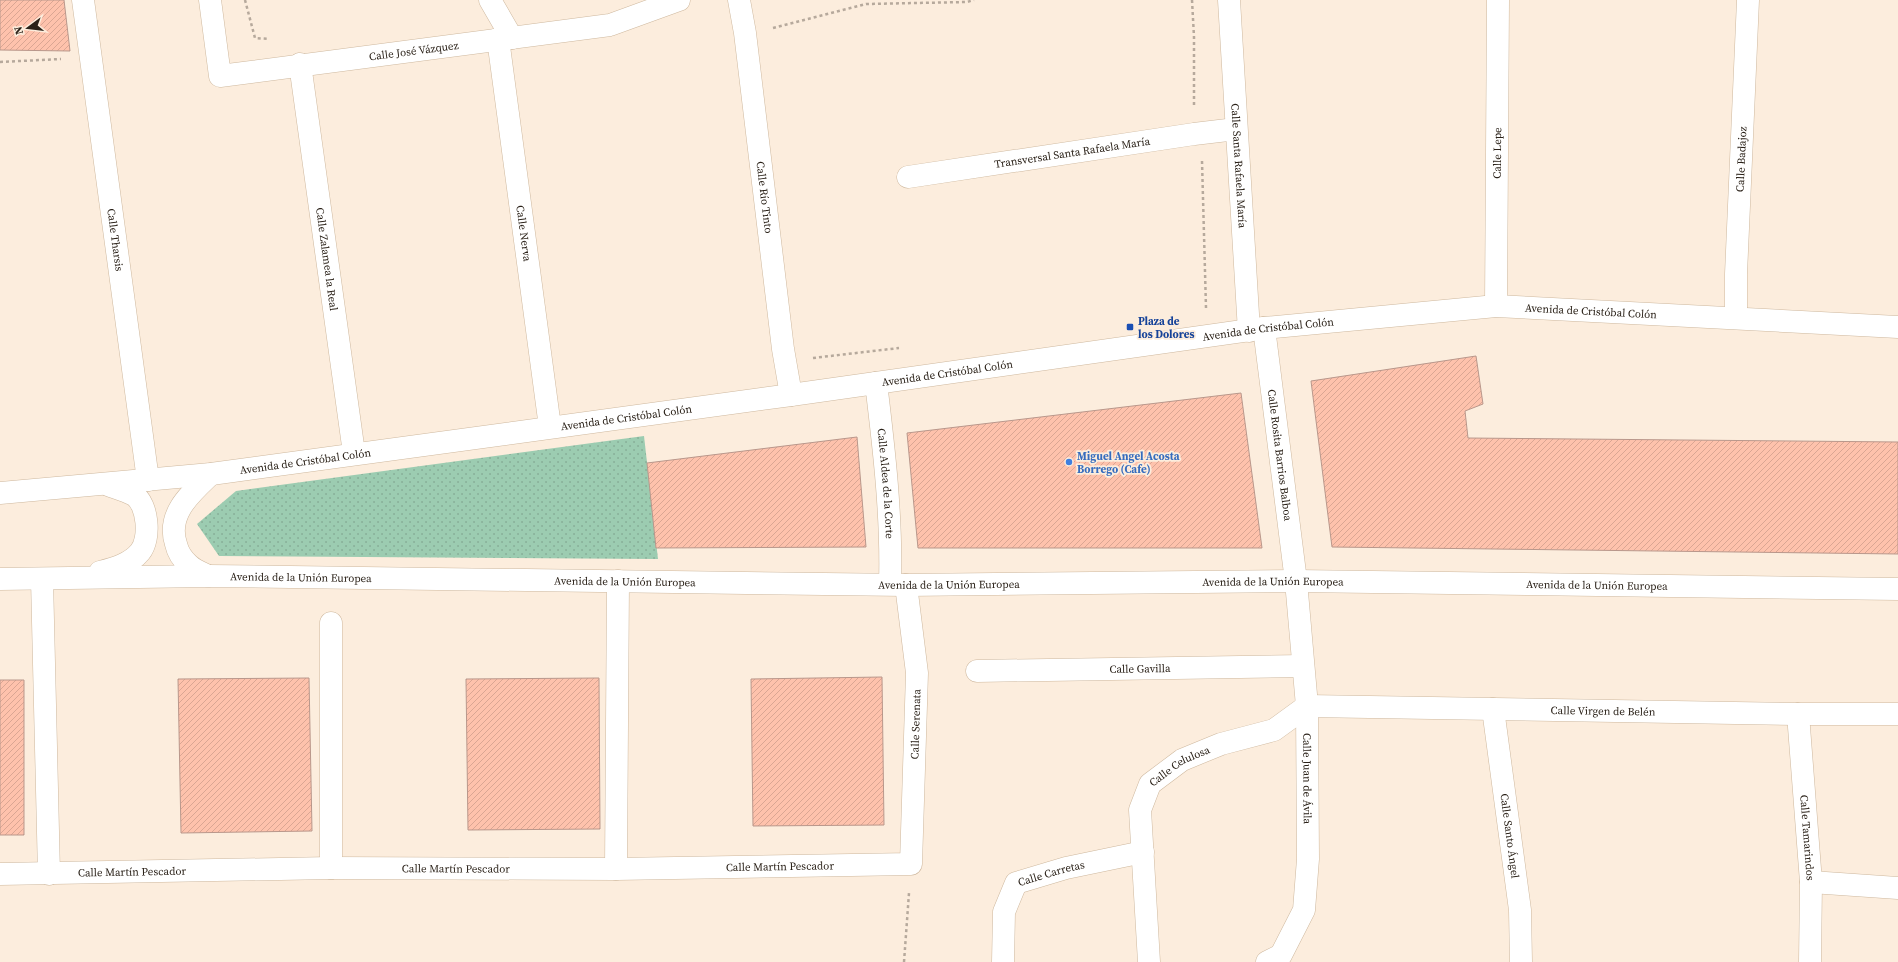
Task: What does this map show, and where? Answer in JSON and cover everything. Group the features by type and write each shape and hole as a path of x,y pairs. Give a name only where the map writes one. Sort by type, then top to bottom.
{"street":[{"name":"Calle Tharsis","path":"83,0 148,480"},
{"name":"Calle José Vázquez","path":"210,0 220,76 300,64 610,25 679,0"},
{"path":"490,0 505,39"},
{"name":"Calle Río Tinto","path":"739,0 745,33 783,349 791,395"},
{"name":"Calle Santa Rafaela María","path":"1229,0 1236,129 1256,330"},
{"name":"Calle Lepe","path":"1496,306 1498,0"},
{"name":"Calle Badajoz","path":"1736,318 1736,274 1748,0"},
{"name":"Calle Nerva","path":"505,39 550,427"},
{"name":"Calle Zalamea la Real","path":"300,64 354,453"},
{"name":"Transversal Santa Rafaela María","path":"908,177 1236,129"},
{"name":"Avenida de Cristóbal Colón","path":"0,493 211,474 354,453 791,395 1256,330 1496,306 1898,327"},
{"name":"Calle Rosita Barrios Balboa","path":"1256,330 1296,581"},
{"name":"Calle Aldea de la Corte","path":"876,383 881,420 891,553 898,585"},
{"path":"208,576 190,565 179,554 172,534 176,514 187,497 211,474"},
{"path":"75,578 119,567 141,551 148,531 145,513 135,496 104,483"},
{"name":"Avenida de la Unión Europea","path":"0,579 208,576 898,585 1296,581 1898,589"},
{"path":"42,579 49,874"},
{"path":"616,869 618,581"},
{"name":"Calle Juan de Ávila","path":"1267,962 1281,955 1304,910 1308,859 1307,706 1296,581"},
{"name":"Calle Serenata","path":"898,585 917,673 911,864"},
{"path":"331,623 331,868"},
{"name":"Calle Gavilla","path":"977,671 1303,666"},
{"name":"Calle Virgen de Belén","path":"1307,706 1798,714 1898,714"},
{"name":"Calle Celulosa","path":"1149,962 1140,810 1150,784 1182,760 1221,744 1274,730 1307,706"},
{"name":"Calle Santo Ángel","path":"1493,709 1511,829 1520,910 1521,962"},
{"name":"Calle Tamarindos","path":"1798,714 1811,882 1810,962"},
{"name":"Calle Carretas","path":"1003,962 1004,912 1016,883 1066,868 1143,852"},
{"name":"Calle Martín Pescador","path":"0,874 331,868 616,869 911,864"},
{"path":"1811,882 1898,888"}],"path":[{"path":"245,0 255,38 276,39"},
{"path":"0,62 62,59"},
{"path":"904,962 911,864"}],"green space":[{"path":"644,436 658,559 219,556 197,524 236,491"}],"building":[{"path":"0,0 64,0 70,51 0,50"},
{"path":"1476,356 1483,404 1465,411 1468,438 1898,442 1898,554 1332,547 1311,381"},
{"path":"1241,393 1262,548 918,548 907,433"},
{"path":"857,437 866,547 656,548 647,463"},
{"path":"882,677 884,825 753,826 751,679"},
{"path":"309,678 312,831 181,833 178,679"},
{"path":"599,678 600,829 468,830 466,679"},
{"path":"0,680 24,680 24,835 0,835"}],"place":[{"name":"Plaza de los Dolores","path":"1130,327"},
{"name":"Miguel Angel Acosta Borrego (Cafe)","path":"1069,462"}]}
